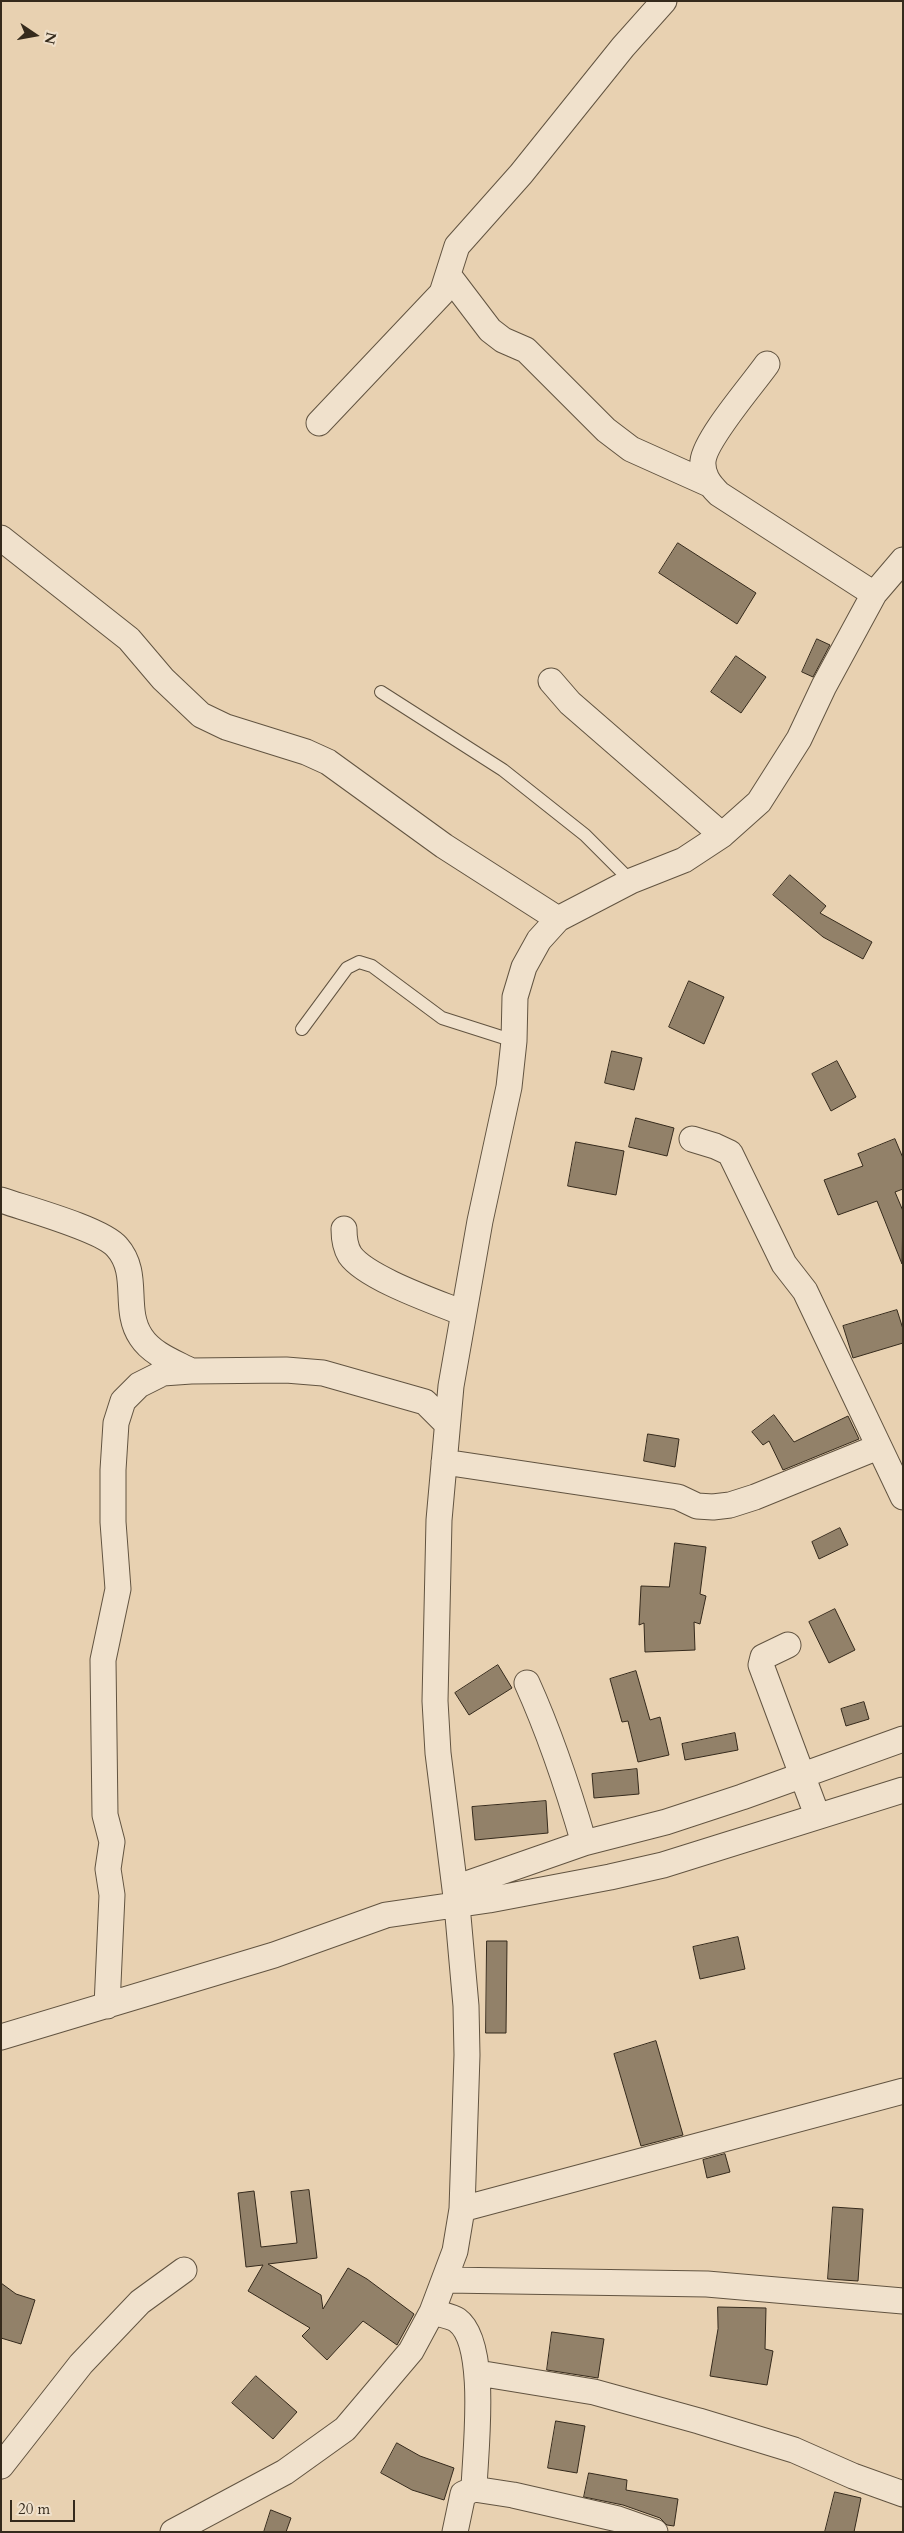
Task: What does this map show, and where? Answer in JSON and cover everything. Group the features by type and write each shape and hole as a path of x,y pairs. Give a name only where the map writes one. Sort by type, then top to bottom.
{"street":[{"path":"319,423 442,293 457,246 521,174 622,47 664,1"},
{"path":"449,276 490,330 503,340 526,350 606,430 631,449 709,484"},
{"path":"767,364 717,431 703,459 704,473 709,484 719,494 874,594"},
{"path":"1,538 129,639 163,679 201,715 226,727 306,752 328,762 444,846 558,919"},
{"path":"173,2532 285,2472 345,2429 411,2351 432,2312 446,2280 455,2251 462,2209 467,2054 466,2006 456,1896 438,1753 435,1701 439,1520 451,1386 463,1313 509,1087 514,1041 515,997 524,967 538,940 558,919 631,881 684,860 722,835 760,802 780,773 874,594 903,560"},
{"path":"550,681 570,703 722,835"},
{"path":"692,1139 730,1153 784,1264 805,1291 903,1497"},
{"path":"1,1200 88,1230 116,1245 128,1261 132,1282 132,1316 141,1337 160,1354 191,1371"},
{"path":"344,1229 344,1242 350,1255 358,1263 395,1286 463,1313"},
{"path":"107,2006 110,1974 109,1936 112,1895 108,1869 112,1842 105,1815 103,1660 118,1589 113,1522 116,1423 123,1401 139,1385 163,1373 286,1370 323,1373 425,1402 447,1424"},
{"path":"425,1402 451,1386"},
{"path":"444,1462 678,1497 697,1506 713,1507 755,1498 878,1447"},
{"path":"788,1645 763,1658 761,1665 817,1816"},
{"path":"527,1683 560,1761 584,1843"},
{"path":"1,2037 274,1955 386,1915 456,1896 584,1843 666,1822 803,1777 903,1740"},
{"path":"456,1896 610,1878 663,1865 903,1790"},
{"path":"110,1974 142,1995"},
{"path":"462,2209 903,2091"},
{"path":"1,2466 81,2364 140,2302 184,2270"},
{"path":"446,2280 707,2284 903,2301"},
{"path":"432,2312 457,2320 470,2335 478,2373 474,2489"},
{"path":"478,2373 594,2392 699,2421 794,2450 853,2476 903,2494"},
{"path":"455,2532 463,2494 474,2489 513,2494 568,2506 654,2532"}],"lane":[{"path":"381,692 503,770 585,835 631,881"},
{"path":"302,1029 347,968 359,962 372,966 442,1018 514,1041"}],"building":[{"path":"678,543 756,593 737,624 659,573"},
{"path":"817,639 830,645 813,677 802,672"},
{"path":"736,656 766,677 741,713 711,692"},
{"path":"790,875 826,906 820,913 872,942 863,959 823,937 773,895"},
{"path":"689,981 724,997 704,1044 669,1027"},
{"path":"612,1051 642,1058 634,1090 605,1083"},
{"path":"837,1061 856,1097 831,1111 812,1074"},
{"path":"636,1118 674,1128 667,1156 629,1147"},
{"path":"895,1139 903,1158 903,1189 895,1192 903,1211 902,1264 877,1201 838,1215 824,1180 863,1166 858,1154"},
{"path":"576,1142 624,1151 616,1195 568,1186"},
{"path":"897,1310 903,1329 903,1343 853,1358 843,1326"},
{"path":"774,1415 794,1442 848,1416 859,1439 783,1470 769,1441 763,1445 752,1432"},
{"path":"648,1434 679,1439 675,1467 644,1461"},
{"path":"840,1528 848,1545 819,1559 812,1542"},
{"path":"675,1543 706,1547 700,1594 706,1596 700,1624 694,1622 695,1650 645,1652 644,1623 639,1625 641,1586 669,1587"},
{"path":"835,1609 855,1650 829,1663 809,1622"},
{"path":"498,1665 512,1688 469,1715 455,1693"},
{"path":"636,1671 650,1720 660,1717 669,1755 638,1762 628,1721 622,1722 610,1679"},
{"path":"864,1702 869,1719 846,1726 841,1709"},
{"path":"735,1733 738,1750 685,1760 682,1744"},
{"path":"637,1769 639,1794 594,1798 592,1774"},
{"path":"546,1801 548,1833 475,1840 472,1807"},
{"path":"738,1937 745,1969 700,1979 693,1947"},
{"path":"487,1941 507,1941 506,2033 486,2033"},
{"path":"656,2041 683,2135 641,2146 614,2054"},
{"path":"725,2154 730,2172 707,2178 703,2160"},
{"path":"309,2190 317,2258 268,2264 321,2295 323,2309 348,2268 367,2279 414,2314 397,2345 363,2321 327,2360 302,2336 310,2328 248,2291 263,2265 246,2267 238,2193 254,2191 261,2247 297,2243 291,2192"},
{"path":"833,2207 863,2209 858,2281 828,2279"},
{"path":"1,2283 16,2294 35,2300 21,2344 1,2338"},
{"path":"718,2307 766,2308 765,2349 773,2351 767,2385 710,2376 718,2329"},
{"path":"552,2332 604,2339 598,2378 547,2370"},
{"path":"256,2376 297,2412 273,2439 232,2403"},
{"path":"556,2421 585,2426 577,2473 548,2468"},
{"path":"397,2443 420,2456 454,2468 444,2500 412,2490 381,2473"},
{"path":"589,2473 627,2480 626,2490 678,2499 674,2526 667,2525 660,2518 623,2505 584,2497"},
{"path":"835,2492 861,2498 854,2532 825,2532"},
{"path":"271,2510 291,2518 286,2532 264,2532"}]}
